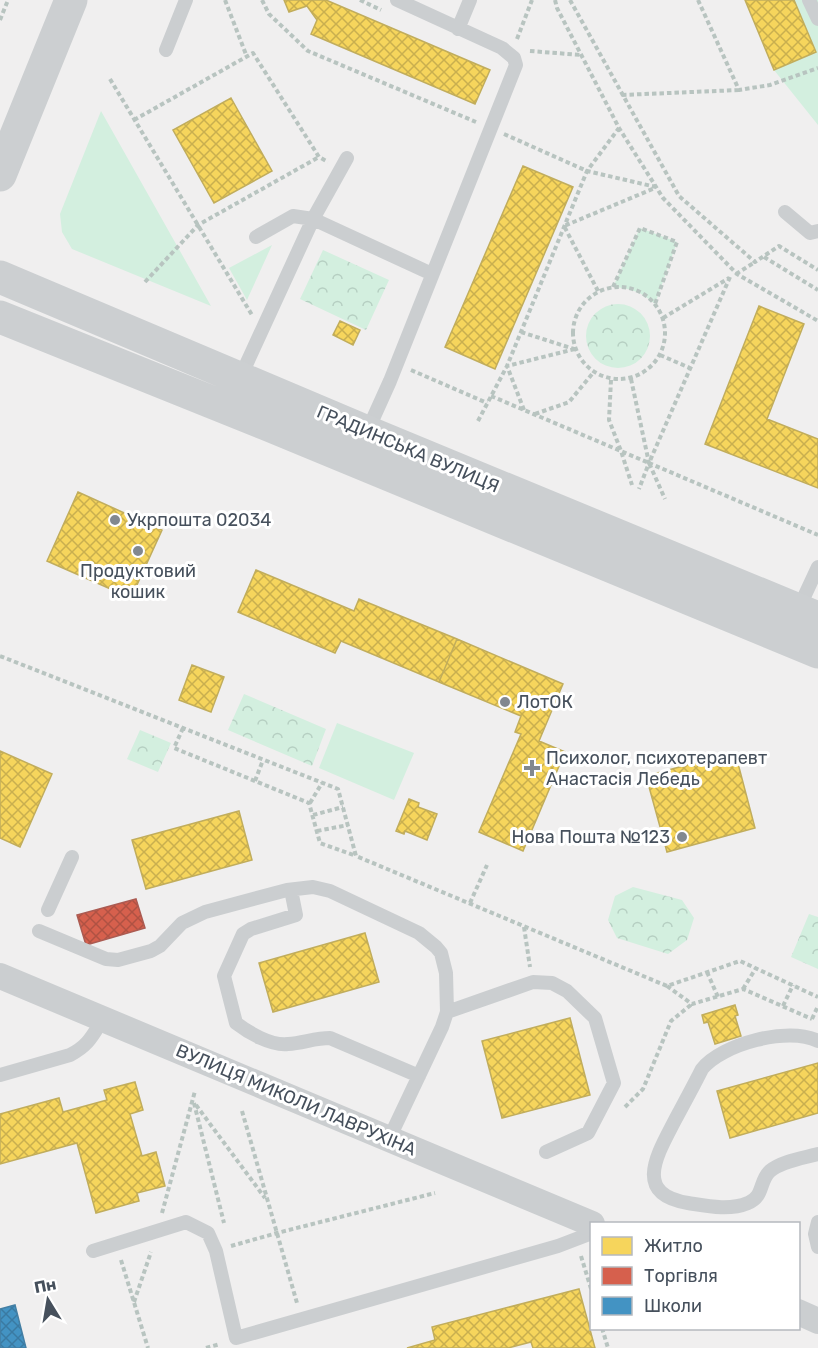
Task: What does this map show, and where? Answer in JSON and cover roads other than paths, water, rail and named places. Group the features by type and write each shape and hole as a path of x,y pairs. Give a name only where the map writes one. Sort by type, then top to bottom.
{"street":[{"path":"0,175 71,0"},
{"name":"ГРАДИНСЬКА ВУЛИЦЯ","path":"0,277 808,614"},
{"name":"ГРАДИНСЬКА ВУЛИЦЯ","path":"0,317 277,428 818,652"},
{"name":"ВУЛИЦЯ МИКОЛИ ЛАВРУХІНА","path":"0,976 590,1224"},
{"path":"800,1313 818,1321"}],"lane":[{"path":"166,50 186,0"},
{"path":"367,432 516,65 514,58 502,48 397,0"},
{"path":"458,29 470,0"},
{"path":"808,0 818,20"},
{"path":"240,378 313,219 347,158"},
{"path":"785,212 810,232 818,231"},
{"path":"256,237 292,216 313,219 432,274"},
{"path":"808,614 818,567"},
{"path":"48,910 72,856"},
{"path":"39,931 106,959 131,958 160,946 182,923 205,912 291,890 313,887 330,891 419,933 441,953 446,973 447,1012 389,1139"},
{"path":"291,890 296,915 251,929 243,934 226,971 225,982 236,1023 265,1040 277,1044 286,1045 316,1038 330,1038 419,1076"},
{"path":"447,1012 533,982 552,983 567,991 595,1018 614,1083 588,1133 546,1152"},
{"path":"0,1074 79,1050 86,1045 103,1018"},
{"path":"818,1041 797,1034 767,1037 732,1049 709,1061 702,1069 657,1155 654,1175 663,1193 678,1201 718,1207 734,1206 750,1203 756,1198 760,1194 766,1176 773,1169 818,1154"},
{"path":"93,1251 186,1222 208,1233 216,1251 236,1338 558,1246 590,1233"},
{"path":"818,1222 815,1234 818,1247"}],"place":[{"name":"Укрпошта 02034","path":"115,520"},
{"name":"Продуктовий кошик","path":"138,551"},
{"name":"ЛотОК","path":"505,702"},
{"name":"Психолог, психотерапевт Анастасія Лебедь","path":"532,768"},
{"name":"Нова Пошта №123","path":"682,837"}]}
